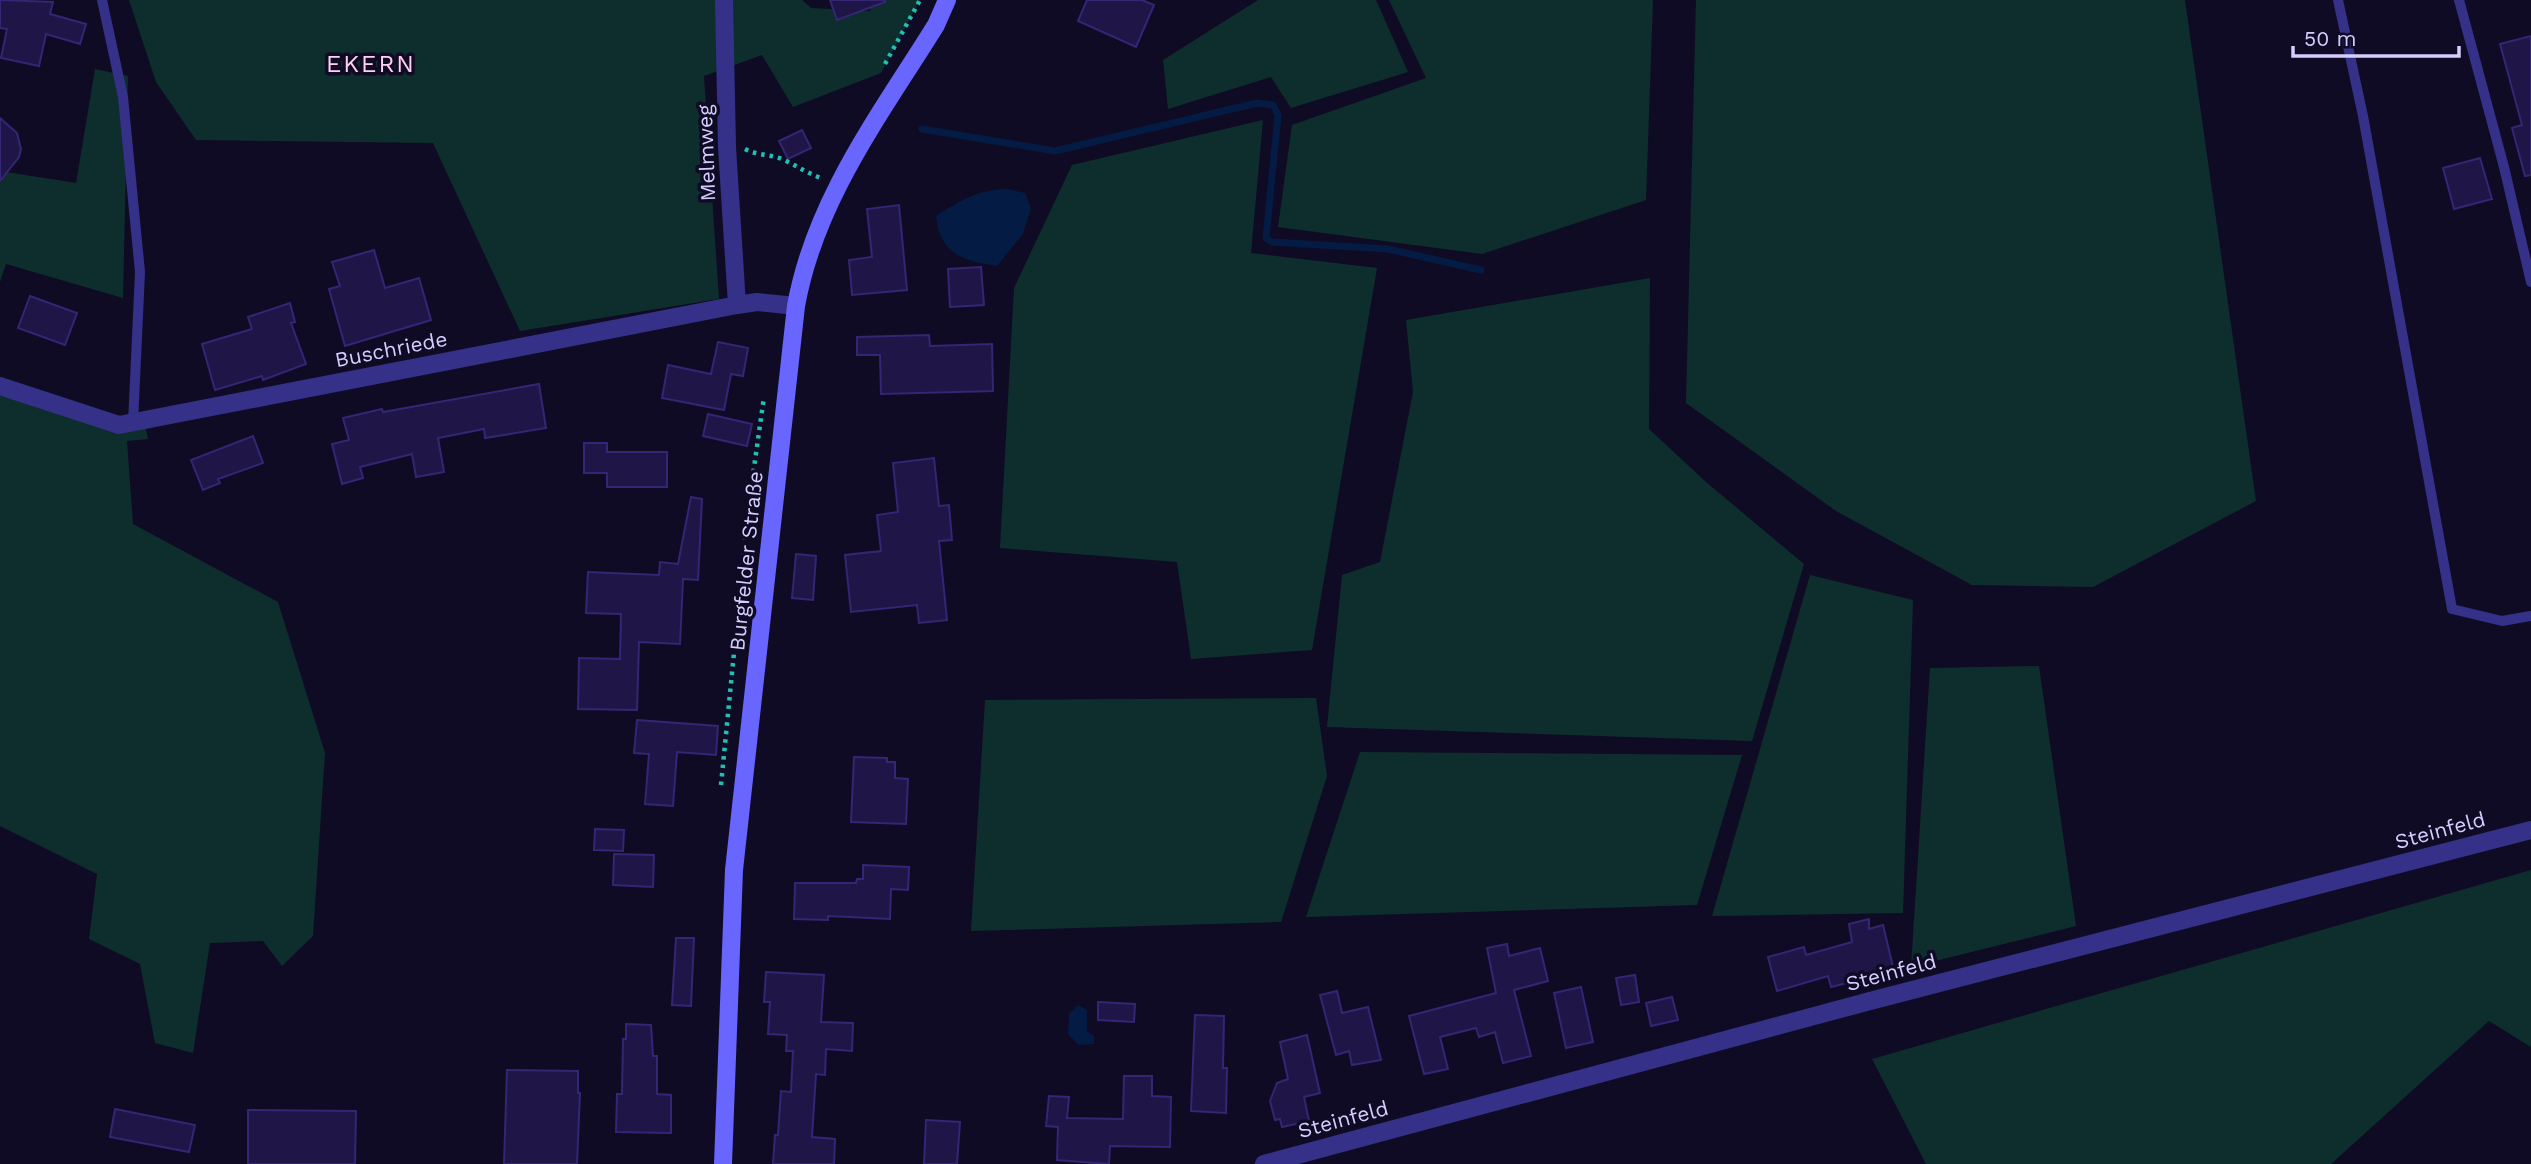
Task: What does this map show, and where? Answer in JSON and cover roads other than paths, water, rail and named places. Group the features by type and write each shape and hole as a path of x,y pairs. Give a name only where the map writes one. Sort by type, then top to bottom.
{"street":[{"name":"Melmweg","path":"724,0 727,147 737,305"},
{"name":"Burgfelder Straße","path":"723,1164 734,870 796,306 811,244 827,206 936,25 947,0"},
{"name":"Buschriede","path":"0,386 119,425 737,305 757,302 796,306"},
{"name":"Steinfeld","path":"1264,1164 1870,1001 2531,830"}],"lane":[{"path":"102,0 123,97 140,272 133,423"},
{"path":"2338,0 2363,116 2452,609 2502,621 2531,616"},
{"path":"2459,0 2504,167 2531,282"}],"water":[{"path":"1007,189 1025,193 1031,208 1023,234 997,266 964,258 948,247 938,229 936,216 970,197 987,191"},
{"path":"1078,1005 1087,1010 1087,1031 1094,1036 1094,1044 1079,1045 1068,1034 1069,1014"}],"waterway":[{"path":"922,129 1055,151 1257,103 1273,105 1278,115 1266,238 1272,242 1388,249 1481,270"}],"district":[{"name":"EKERN","path":"371,64"}]}
